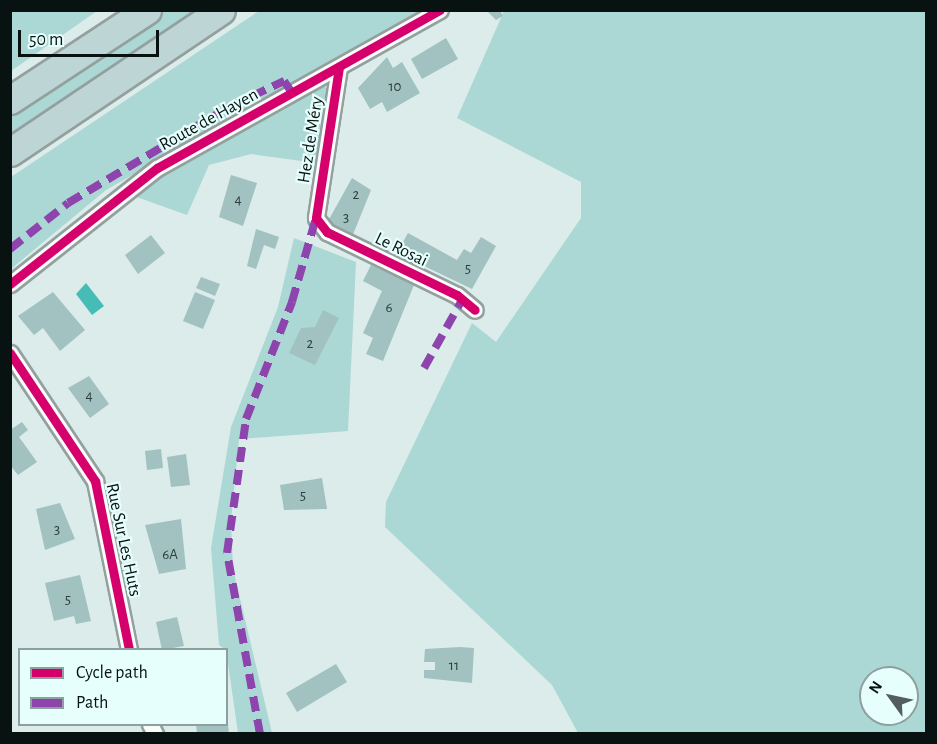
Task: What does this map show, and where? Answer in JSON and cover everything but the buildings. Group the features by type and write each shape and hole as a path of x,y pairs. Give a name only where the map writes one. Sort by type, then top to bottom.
{"highway":[{"path":"10,82 115,10"},
{"path":"10,100 147,10"},
{"path":"10,152 221,10"}],"street":[{"name":"Route de Hayen","path":"10,284 158,168 440,10"},
{"name":"Hez de Méry","path":"316,218 339,67"},
{"name":"Le Rosai","path":"316,218 327,232 457,296 475,309"},
{"name":"Rue Sur Les Huts","path":"10,353 95,481 129,648"}],"shaded area":[{"path":"11,10 97,10 97,11 11,71"},
{"path":"158,11 200,11 11,136 10,108"},
{"path":"259,11 420,11 106,190 11,269 11,177"},
{"path":"504,11 926,11 926,733 578,733 552,685 385,527 386,502 472,323 496,342 581,218 581,182 457,118"},
{"path":"321,85 327,88 316,163 251,154 209,165 187,215 131,195"},
{"path":"294,238 356,262 348,431 239,439 231,520 233,569 272,733 238,733 228,664 228,648 219,645 211,548 231,427 278,307"}],"water":[{"path":"86,283 104,306 92,315 76,294"}],"marked path":[{"path":"10,249 68,203 231,106 284,81 292,93"},
{"path":"260,734 227,553 246,419 292,302 316,218"},
{"path":"424,368 462,300"}],"cycle path":[{"path":"10,284 157,168 440,10"},
{"path":"339,67 316,218 327,232 457,295 475,310"},
{"path":"10,353 95,481 129,648"}]}
